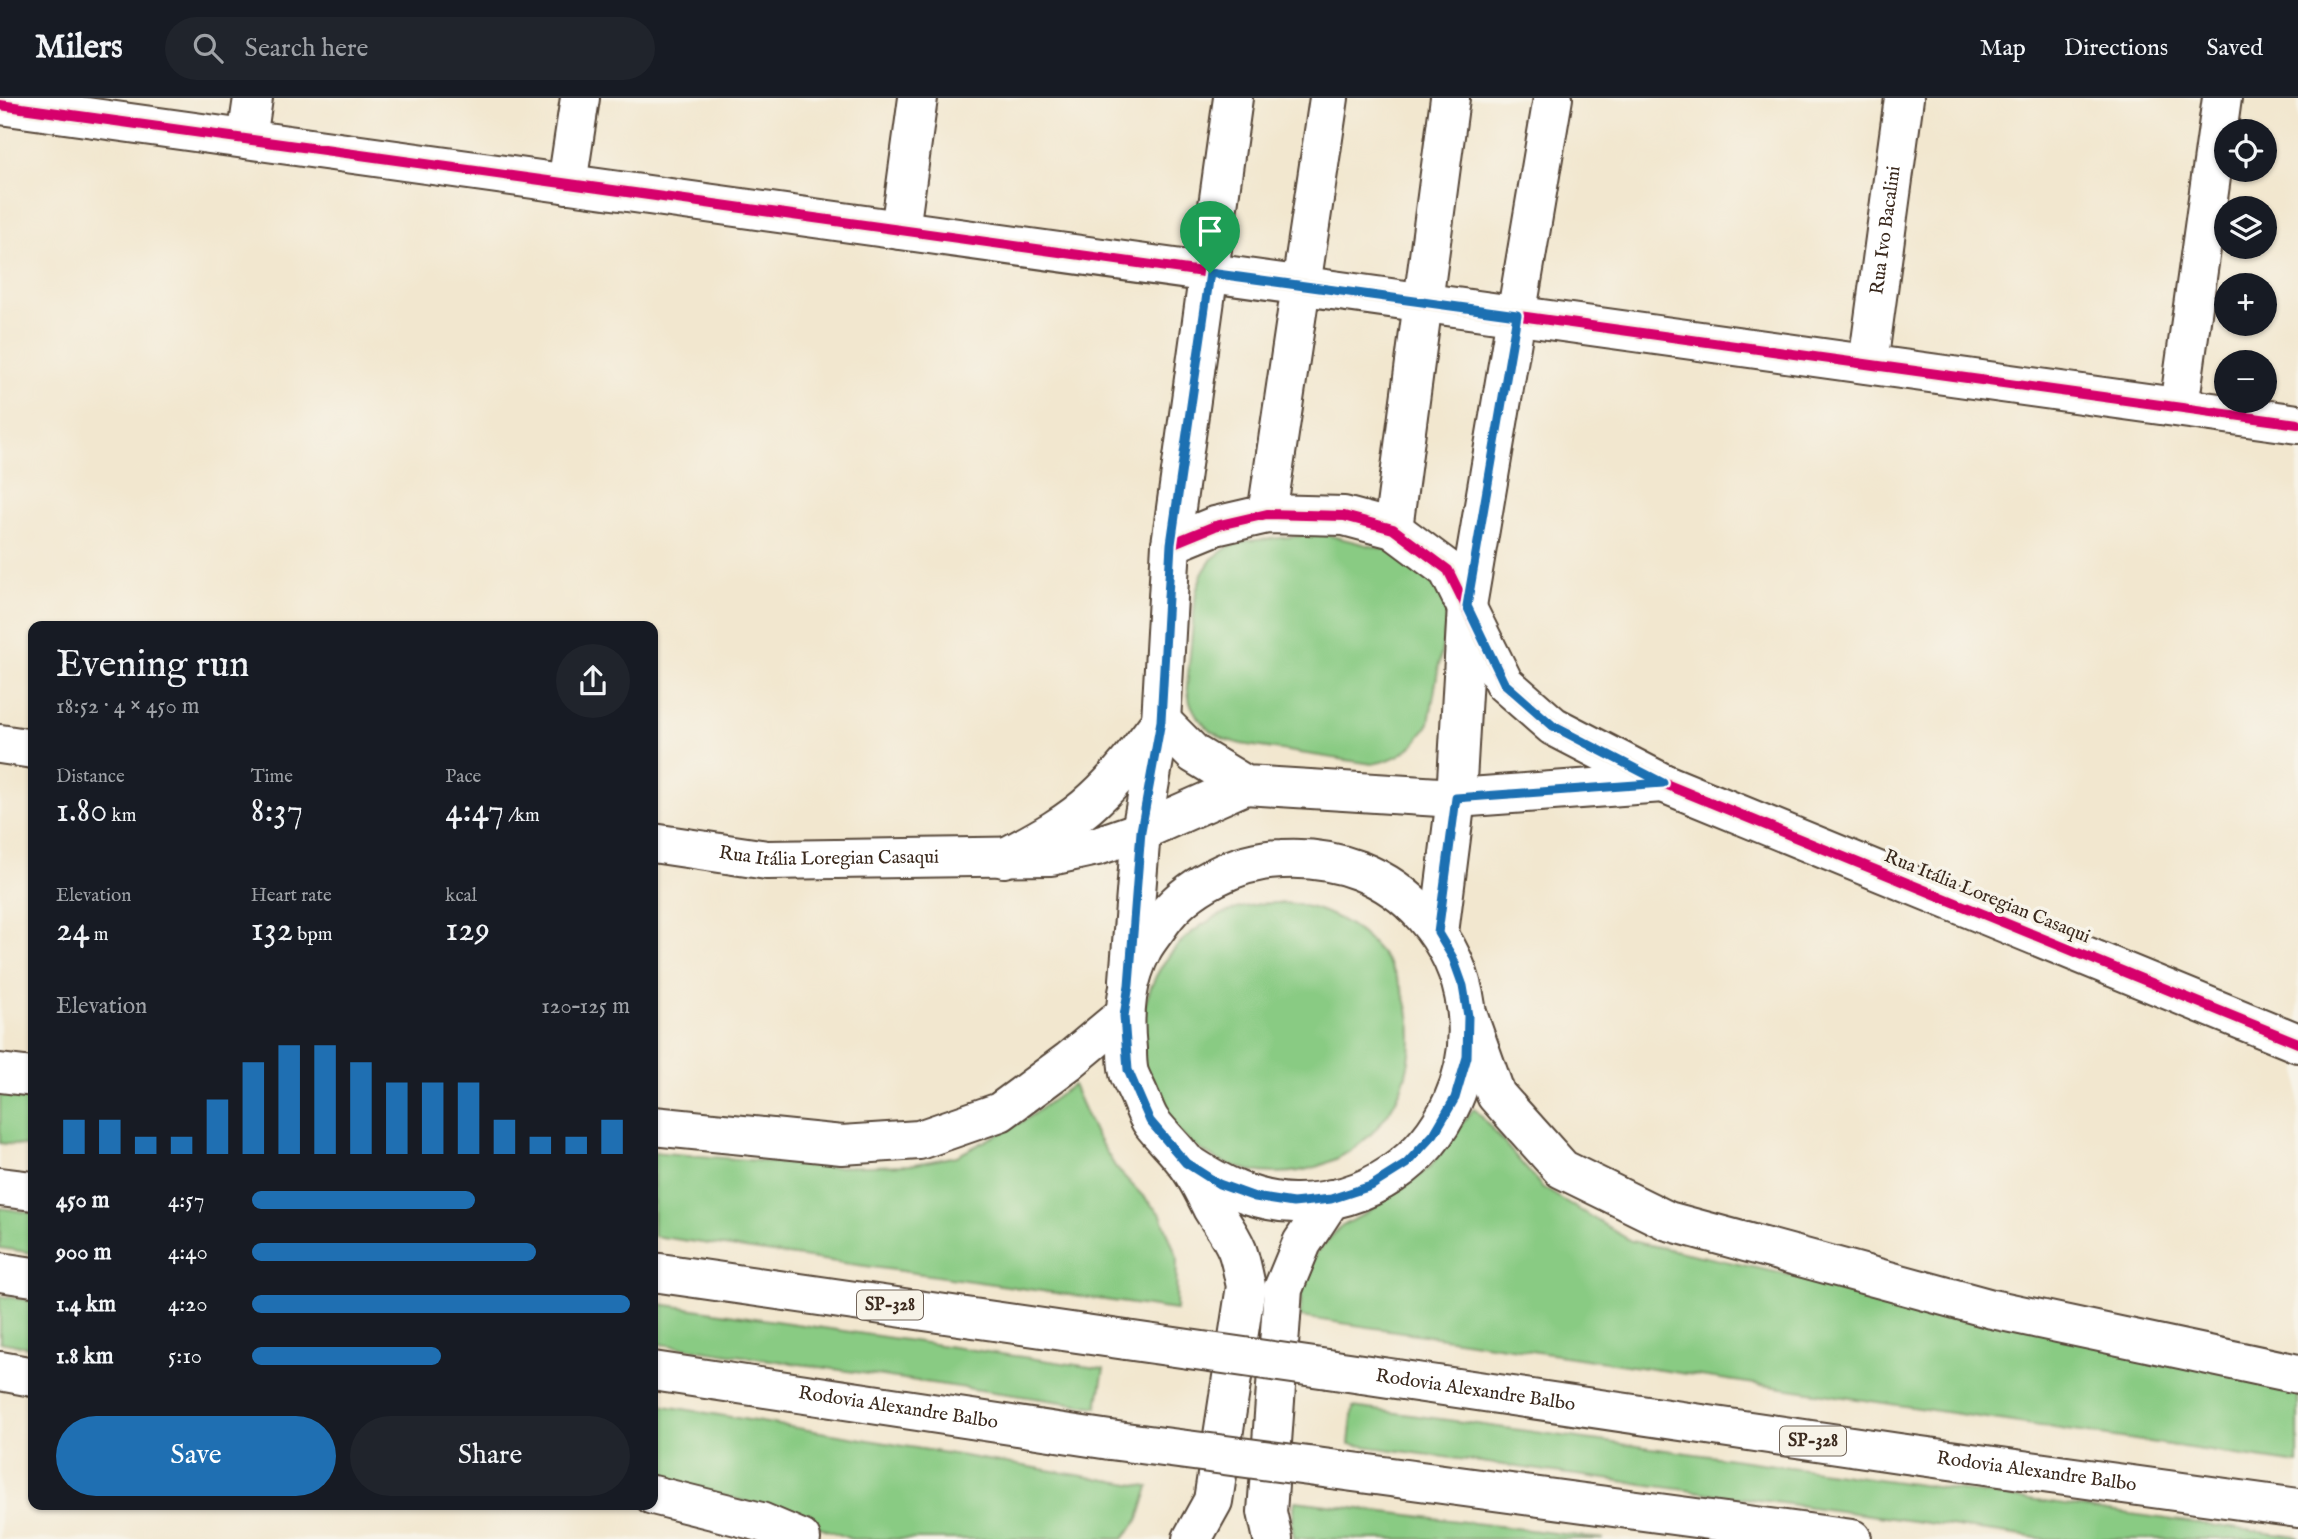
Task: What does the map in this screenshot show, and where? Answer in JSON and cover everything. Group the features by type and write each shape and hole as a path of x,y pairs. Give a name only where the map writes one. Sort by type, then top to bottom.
{"main road":[{"path":"247,139 253,98"},
{"path":"567,184 580,98"},
{"path":"900,230 918,98"},
{"path":"1192,1539 1213,1501 1245,1286 1237,1251 1186,1163 1150,1121 1128,1070 1126,1000 1141,831 1161,721 1171,544 1233,98"},
{"path":"1267,514 1329,98"},
{"path":"1171,544 1214,526 1267,514 1344,516 1392,529 1450,98"},
{"path":"1438,933 1456,798 1467,606 1553,98"},
{"name":"Rua Ivo Bacalini","path":"1868,364 1904,98"},
{"path":"2179,407 2222,98"},
{"path":"0,105 2298,424"},
{"name":"Rua Itália Loregian Casaqui","path":"1392,529 1448,570 1504,683 1553,726 1663,783 2298,1043"},
{"name":"Rua Itália Loregian Casaqui","path":"1004,858 1051,832 1093,801 1130,763 1161,721 1194,754 1245,785"},
{"path":"0,744 28,748"},
{"name":"Rua Itália Loregian Casaqui","path":"658,844 767,860 1051,856 1097,846 1141,831 1245,785 1456,798 1663,783"},
{"path":"658,1127 842,1145 919,1140 1000,1112 1069,1060 1126,1000 1143,948 1166,915 1196,888 1231,870 1270,859 1309,858 1346,865 1382,880 1413,904 1438,933 1453,958 1463,986 1468,1016 1496,1096 1562,1169 1668,1220 1992,1309 2298,1374"},
{"path":"1186,1163 1219,1184 1255,1197 1293,1203 1331,1199 1371,1186 1406,1164 1434,1134 1455,1098 1467,1057 1468,1016"},
{"path":"0,1073 28,1076"},
{"path":"0,1187 28,1190"},
{"path":"1273,1539 1267,1512 1283,1289 1302,1243 1331,1199"},
{"path":"0,1272 28,1276"},
{"name":"Rodovia Alexandre Balbo","path":"658,1273 2298,1508"},
{"path":"0,1371 28,1376"},
{"name":"Rodovia Alexandre Balbo","path":"658,1372 1110,1440 1852,1539"},
{"path":"658,1496 761,1522 801,1539"}],"green space":[{"path":"1323,534 1391,551 1424,573 1449,606 1429,723 1406,751 1382,762 1372,764 1224,739 1198,718 1190,703 1187,686 1196,592 1202,574 1212,559 1228,547 1246,541"},
{"path":"1263,903 1289,903 1328,913 1351,925 1372,942 1389,963 1401,986 1409,1012 1409,1064 1401,1090 1389,1113 1372,1134 1351,1151 1315,1168 1289,1173 1263,1173 1237,1168 1212,1157 1190,1143 1171,1124 1146,1077 1141,1051 1141,1025 1146,999 1157,974 1171,952 1190,933 1237,908"},
{"path":"1073,1085 1094,1132 1116,1168 1161,1215 1177,1257 1176,1310 658,1237 658,1152 829,1167 910,1165 957,1156 1025,1120"},
{"path":"0,1091 28,1095 28,1146 0,1143"},
{"path":"1474,1108 1542,1187 1631,1241 2298,1384 2298,1464 1300,1317 1302,1284 1316,1253 1339,1228 1368,1212 1429,1168"},
{"path":"0,1208 28,1212 28,1252 0,1248"},
{"path":"0,1296 28,1300 28,1347 0,1342"},
{"path":"658,1304 1104,1369 1097,1407 658,1344"},
{"path":"658,1405 1149,1487 1139,1519 1123,1539 851,1539 773,1509 658,1478"},
{"path":"1353,1407 2298,1539 2045,1539 1349,1444"},
{"path":"1295,1501 1603,1539 1294,1539 1292,1525"}],"cycle path":[{"path":"0,105 2298,424"},
{"path":"1171,544 1215,526 1267,514 1344,516 1393,529 1448,570 1504,683 1553,726 1663,783 2298,1043"}],"route":[{"path":"1210,273 1517,315 1467,606 1504,683 1553,726 1663,783 1456,798 1438,933 1453,958 1463,986 1468,1016 1467,1057 1455,1098 1434,1134 1406,1164 1371,1186 1331,1199 1293,1203 1255,1197 1219,1184 1186,1163 1150,1121 1128,1070 1124,1016 1129,985 1141,831 1161,721 1171,544 1210,273"}]}
